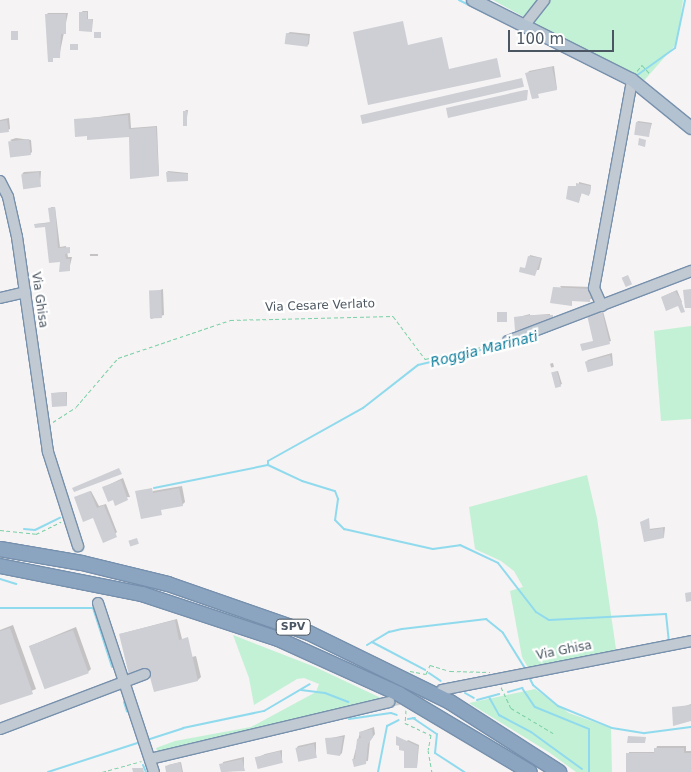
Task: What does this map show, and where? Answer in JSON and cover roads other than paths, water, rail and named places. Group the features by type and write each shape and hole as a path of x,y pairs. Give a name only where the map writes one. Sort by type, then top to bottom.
{"highway":[{"name":"SPV","path":"0,549 82,563 209,597 316,636 406,679 467,712 558,772"},
{"name":"SPV","path":"0,566 118,588 231,621 304,649 411,700 530,772"}],"main road":[{"path":"473,0 632,80 691,128"}],"street":[{"path":"524,26 544,0"},
{"path":"602,306 594,288 632,80"},
{"name":"Via Ghisa","path":"0,181 12,211 43,425 68,518 78,546"},
{"path":"508,341 691,271"},
{"path":"0,298 25,292"},
{"path":"98,602 154,772"},
{"name":"Via Ghisa","path":"442,690 533,670 691,641"},
{"path":"0,729 145,674"},
{"path":"150,759 389,702"}],"waterway":[{"path":"459,0 489,15"},
{"path":"636,76 675,48 685,0"},
{"name":"Roggia Marinati","path":"530,338 561,326"},
{"name":"Roggia Marinati","path":"268,464 268,461 363,408 418,365 506,344"},
{"path":"154,488 268,465 302,481 335,491 338,499 335,520 344,529 433,549 460,545 498,563 536,612 549,620 666,614 669,641"},
{"path":"24,529 35,530 60,518"},
{"path":"0,579 16,584"},
{"path":"0,608 96,608"},
{"path":"93,608 112,667"},
{"path":"367,645 389,632 402,629 486,619 503,633 526,670"},
{"path":"372,642 425,670"},
{"path":"429,673 441,681"},
{"path":"529,677 533,685 558,706 612,728 645,733 691,727"},
{"path":"150,739 183,728 264,711 310,684"},
{"path":"508,692 522,688 535,707 589,729 589,772"},
{"path":"301,690 325,693 348,702"},
{"path":"465,693 474,698"},
{"path":"477,700 499,694"},
{"path":"489,697 499,715 531,732 582,769"},
{"path":"124,702 127,712"},
{"path":"349,719 391,713 397,715"},
{"path":"413,718 437,734 435,753 464,772"},
{"path":"408,719 415,718"},
{"path":"378,772 387,726 399,720"},
{"path":"48,772 137,743"},
{"path":"143,765 146,772"}],"tunnel":[{"path":"389,702 434,692"}]}
